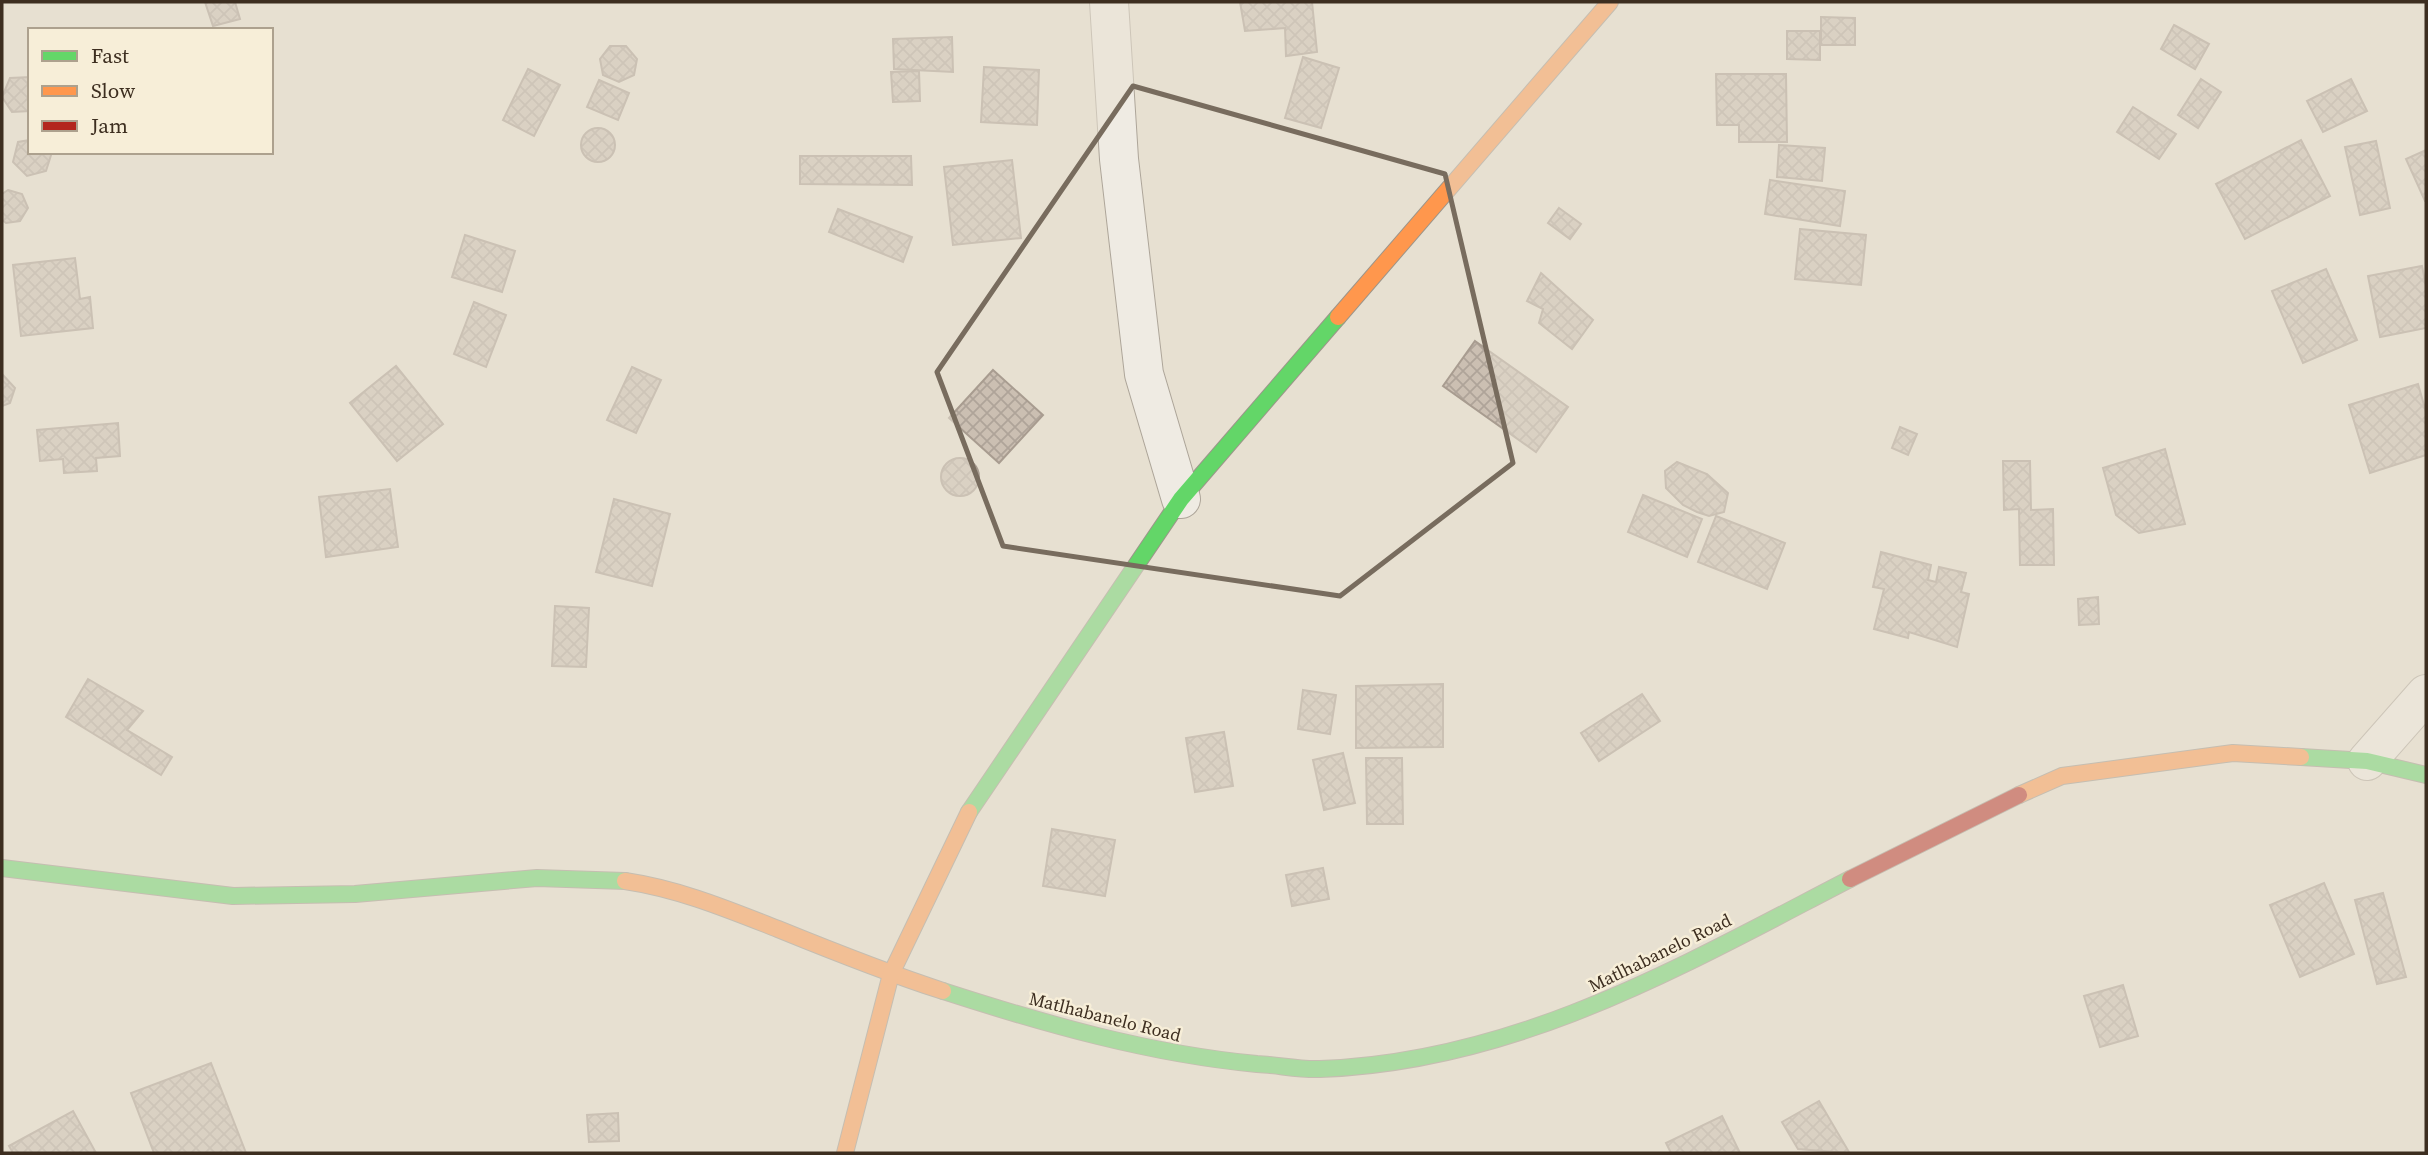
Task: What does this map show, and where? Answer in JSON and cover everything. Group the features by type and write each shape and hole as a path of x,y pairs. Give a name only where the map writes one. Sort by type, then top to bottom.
{"street":[{"path":"1109,2 1119,159 1144,374 1181,499"},
{"path":"845,1153 891,974 960,825 1181,499 1610,2"},
{"path":"2367,761 2426,694"},
{"name":"Matlhabanelo Road","path":"2,869 233,896 355,894 537,878 612,879 664,887 891,974 1022,1017 1192,1058 1318,1069 1401,1062 1490,1043 1587,1010 1757,927 1964,820 2062,776 2233,752 2367,761 2426,775"}],"highlighted area":[{"path":"1133,86 1445,174 1513,463 1340,596 1003,546 937,372"}],"building":[{"path":"205,2 235,2 240,19 213,26"},
{"path":"1240,2 1312,2 1317,52 1286,56 1285,28 1245,31"},
{"path":"1821,17 1855,18 1855,45 1821,45"},
{"path":"2174,25 2209,44 2195,69 2161,49"},
{"path":"1787,31 1820,31 1820,60 1787,59"},
{"path":"952,37 953,72 894,69 893,39"},
{"path":"610,46 626,46 637,59 634,75 619,82 603,75 600,59"},
{"path":"1303,57 1339,68 1321,128 1285,118"},
{"path":"984,67 1039,70 1037,125 981,122"},
{"path":"528,69 560,85 534,136 503,120"},
{"path":"919,71 920,101 893,102 891,72"},
{"path":"1716,74 1786,74 1787,142 1739,142 1739,125 1717,125"},
{"path":"28,77 28,111 12,112 2,97 10,78"},
{"path":"2201,79 2221,92 2198,128 2178,115"},
{"path":"2351,79 2367,111 2323,132 2307,101"},
{"path":"599,80 629,93 618,120 587,107"},
{"path":"2133,107 2176,134 2159,159 2117,132"},
{"path":"598,128 610,133 615,145 610,157 598,162 586,157 581,145 586,133"},
{"path":"28,140 28,154 51,154 46,171 27,176 13,162 18,142"},
{"path":"2301,140 2330,196 2245,239 2216,184"},
{"path":"2376,141 2390,208 2360,215 2345,147"},
{"path":"1779,145 1825,148 1822,181 1777,177"},
{"path":"2426,150 2426,201 2425,201 2406,159"},
{"path":"800,156 911,156 912,185 800,184"},
{"path":"1012,160 1021,238 953,245 944,167"},
{"path":"1770,180 1845,191 1840,226 1765,214"},
{"path":"8,190 22,194 28,208 20,221 6,223 2,220 2,194"},
{"path":"1559,208 1581,224 1570,239 1548,223"},
{"path":"838,209 912,237 903,262 829,232"},
{"path":"1800,229 1866,235 1861,285 1795,279"},
{"path":"465,235 515,251 502,292 452,277"},
{"path":"75,258 80,299 90,297 93,328 21,336 13,265"},
{"path":"2422,266 2426,286 2426,328 2380,337 2368,276"},
{"path":"2326,269 2357,340 2303,363 2272,291"},
{"path":"1541,273 1593,320 1572,349 1539,323 1543,309 1527,301"},
{"path":"474,302 506,315 486,367 454,354"},
{"path":"1475,341 1568,407 1536,452 1443,386"},
{"path":"396,366 443,424 397,461 350,403"},
{"path":"632,367 661,380 636,433 607,420"},
{"path":"993,370 1043,415 999,463 949,418"},
{"path":"2,374 15,388 10,403 2,406"},
{"path":"2418,384 2426,412 2426,455 2370,473 2349,405"},
{"path":"118,423 120,456 96,458 97,471 64,473 63,459 40,461 37,430"},
{"path":"1900,427 1917,434 1908,455 1892,448"},
{"path":"2165,449 2185,524 2139,533 2116,515 2103,468"},
{"path":"960,458 973,464 979,477 973,490 960,496 947,490 941,477 947,464"},
{"path":"2003,461 2030,461 2031,510 2053,509 2054,565 2020,565 2019,509 2004,510"},
{"path":"1677,462 1707,474 1728,493 1724,512 1709,516 1697,512 1683,505 1666,488 1665,471"},
{"path":"390,489 398,547 326,557 319,497"},
{"path":"1643,495 1702,519 1687,557 1628,532"},
{"path":"614,499 670,514 652,586 596,572"},
{"path":"1716,516 1785,543 1767,589 1698,562"},
{"path":"1881,552 1931,565 1928,580 1936,582 1939,567 1966,573 1961,592 1969,594 1957,647 1909,632 1908,638 1874,629 1884,589 1873,587"},
{"path":"2098,597 2099,624 2079,625 2078,599"},
{"path":"555,606 589,608 586,667 552,666"},
{"path":"88,679 143,711 127,730 172,757 161,775 66,717"},
{"path":"1443,684 1443,747 1356,748 1356,686"},
{"path":"1303,690 1336,695 1330,734 1298,729"},
{"path":"1642,694 1660,721 1599,761 1581,733"},
{"path":"1224,732 1233,786 1195,792 1186,738"},
{"path":"1343,753 1355,803 1324,810 1313,760"},
{"path":"1366,758 1402,758 1403,824 1367,824"},
{"path":"1052,829 1115,840 1105,896 1043,886"},
{"path":"1323,868 1329,899 1292,906 1286,875"},
{"path":"2324,883 2354,954 2300,977 2270,905"},
{"path":"2383,893 2406,977 2377,984 2355,900"},
{"path":"2123,985 2138,1036 2100,1047 2084,996"},
{"path":"211,1063 246,1153 154,1153 131,1093"},
{"path":"1819,1101 1848,1153 1798,1149 1782,1122"},
{"path":"73,1111 96,1153 13,1153 9,1146"},
{"path":"618,1113 619,1141 589,1142 587,1115"},
{"path":"1722,1116 1740,1153 1671,1153 1666,1143"}],"traffic: fast":[{"path":"969,812 1181,499 1338,317"},
{"path":"2301,757 2367,761 2426,775"},
{"path":"2,868 233,896 355,894 537,878 625,881"},
{"path":"943,991 1059,1026 1177,1053 1305,1069 1392,1062 1462,1049 1529,1029 1595,1004 1723,945 1850,879"}],"traffic: slow":[{"path":"1338,317 1610,2"},
{"path":"2019,795 2062,776 2233,753 2301,757"},
{"path":"845,1153 891,974 969,812"},
{"path":"625,881 703,900 860,962 943,991"}],"traffic: jam":[{"path":"1850,879 2019,795"}]}
